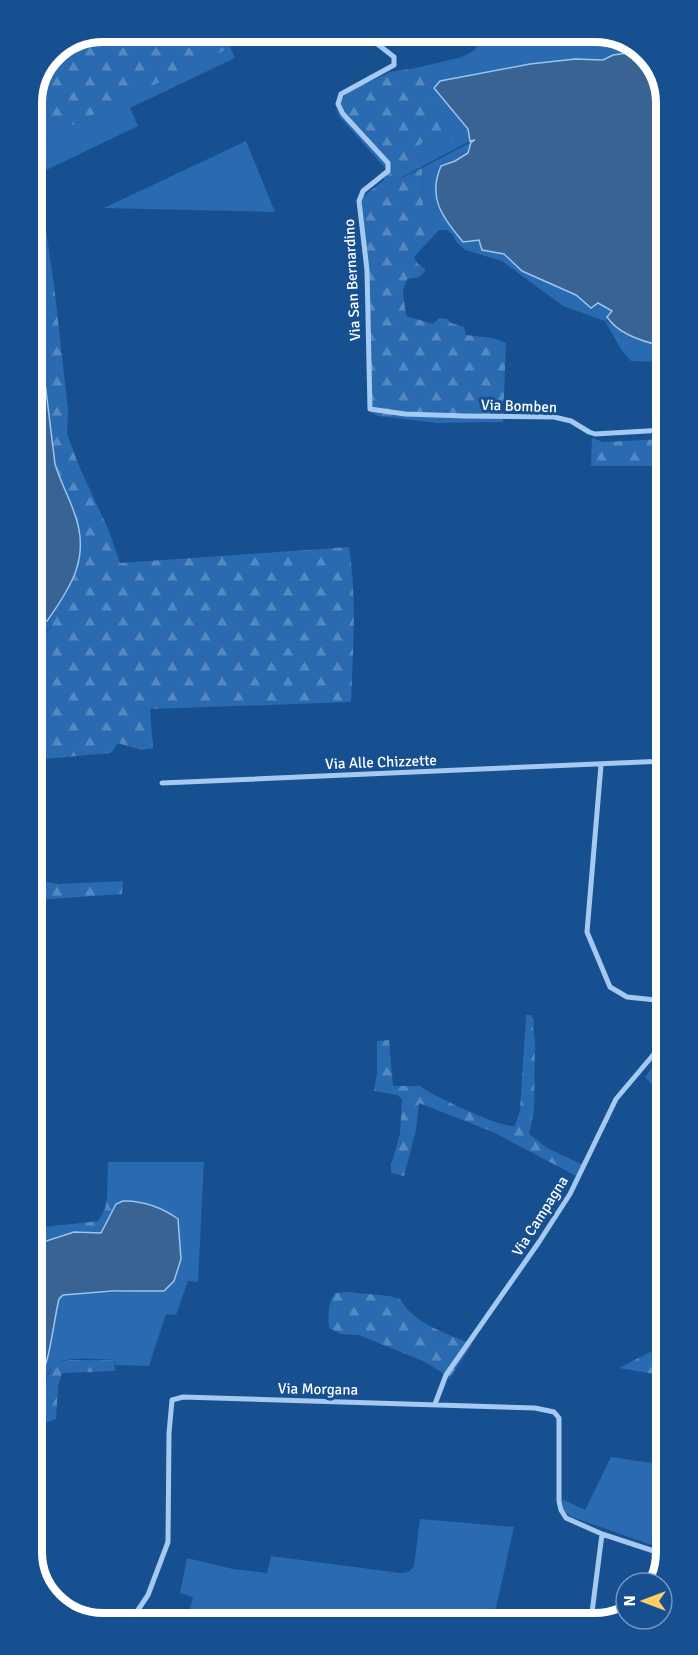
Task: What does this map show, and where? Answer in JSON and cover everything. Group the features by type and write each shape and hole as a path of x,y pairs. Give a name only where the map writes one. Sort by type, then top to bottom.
{"street":[{"name":"Via San Bernardino","path":"370,409 367,270 359,201 363,191 388,171 388,163 343,114 338,104 341,94 394,65 394,57 375,42"},
{"name":"Via Bomben","path":"370,409 405,414 554,417 568,420 595,434 656,430"},
{"name":"Via Alle Chizzette","path":"162,783 656,762"},
{"path":"601,765 588,932 610,987 627,997 656,1000"},
{"name":"Via Campagna","path":"435,1404 446,1375 570,1194 616,1099 656,1052"},
{"name":"Via Morgana","path":"136,1613 147,1595 168,1542 169,1432 172,1400 183,1397 535,1408 554,1412 559,1418 559,1501 566,1518 602,1534 656,1552"},
{"path":"592,1613 602,1534"}],"green space":[{"path":"103,42 239,43 42,140 44,88 52,69 69,52 91,43"},
{"path":"478,42 599,42 629,53 613,55 603,60 575,59 530,64 456,77 438,94 468,129 470,141 421,167 417,154 420,144 427,139 447,141 459,135 423,89 426,80 416,68 462,57 475,50"},
{"path":"230,47 235,58 130,108 138,126 42,172 42,140"},
{"path":"416,68 426,80 424,89 459,135 447,141 428,139 420,144 418,154 421,167 390,184 422,168 423,205 416,217 427,243 414,257 417,263 426,270 419,277 407,279 403,291 406,316 433,324 439,318 447,319 451,323 464,327 466,335 492,338 506,343 503,422 438,423 378,416 370,412 367,388 366,295 359,200 384,180 386,169 338,115 336,106 340,99 352,90 390,72"},
{"path":"246,141 275,212 103,208 104,208"},
{"path":"471,142 468,153 441,166 437,178 436,198 443,216 479,240 482,249 504,253 522,271 576,295 591,308 599,302 612,311 606,321 631,335 656,344 656,362 631,361 622,351 605,321 563,306 502,261 465,250 447,230 439,230 427,243 416,217 423,205 422,168"},
{"path":"42,209 54,285 68,410 67,434 109,531 120,563 349,547 354,605 351,702 150,709 153,748 141,750 118,743 111,753 42,759 42,639 52,625 47,621 71,583 80,557 79,528 55,464 42,358"},
{"path":"592,438 603,442 656,439 656,466 591,466"},
{"path":"47,621 52,625 42,638 42,622"},
{"path":"42,881 59,884 123,881 122,894 42,900"},
{"path":"526,1015 531,1015 534,1021 535,1040 534,1111 529,1134 547,1148 585,1166 580,1178 493,1132 419,1103 416,1130 404,1176 391,1173 400,1134 402,1099 397,1095 374,1091 377,1073 377,1041 389,1040 393,1086 420,1086 483,1117 508,1126 515,1126 520,1111"},
{"path":"656,1063 656,1089 645,1077"},
{"path":"108,1162 204,1162 198,1282 188,1281 176,1315 166,1314 149,1366 115,1365 114,1360 64,1360 53,1366 42,1387 42,1371 48,1354 59,1298 63,1295 141,1291 181,1259 178,1219 165,1210 149,1204 132,1201 116,1204 107,1198"},
{"path":"107,1198 116,1204 101,1233 74,1232 42,1242 42,1229 45,1227 98,1221 105,1209"},
{"path":"348,1292 400,1299 413,1315 422,1321 472,1344 449,1379 423,1361 359,1335 341,1334 329,1328 329,1309 335,1293"},
{"path":"656,1349 656,1374 619,1368"},
{"path":"114,1360 115,1371 62,1373 58,1386 56,1419 42,1423 42,1386 53,1366 58,1362"},
{"path":"611,1457 656,1464 656,1546 572,1517 564,1511 562,1499 585,1510"},
{"path":"420,1519 514,1527 495,1613 189,1613 193,1597 180,1593 187,1558 233,1569 267,1573 271,1556 400,1573 409,1572 414,1566"}],"shaded area":[{"path":"629,53 638,60 648,73 655,91 656,344 625,333 607,317 612,311 598,303 591,308 576,295 522,271 504,254 482,250 479,240 463,242 444,216 437,198 437,178 441,166 468,153 471,142 475,140 470,141 468,129 434,88 440,81 530,64 575,59 603,60 613,55"},
{"path":"42,358 55,464 74,512 79,528 80,543 80,557 71,583 47,621 42,622"},
{"path":"123,1201 138,1202 166,1211 178,1219 181,1259 174,1281 164,1291 113,1291 63,1295 59,1299 42,1375 42,1242 74,1232 101,1233 116,1204"}]}
